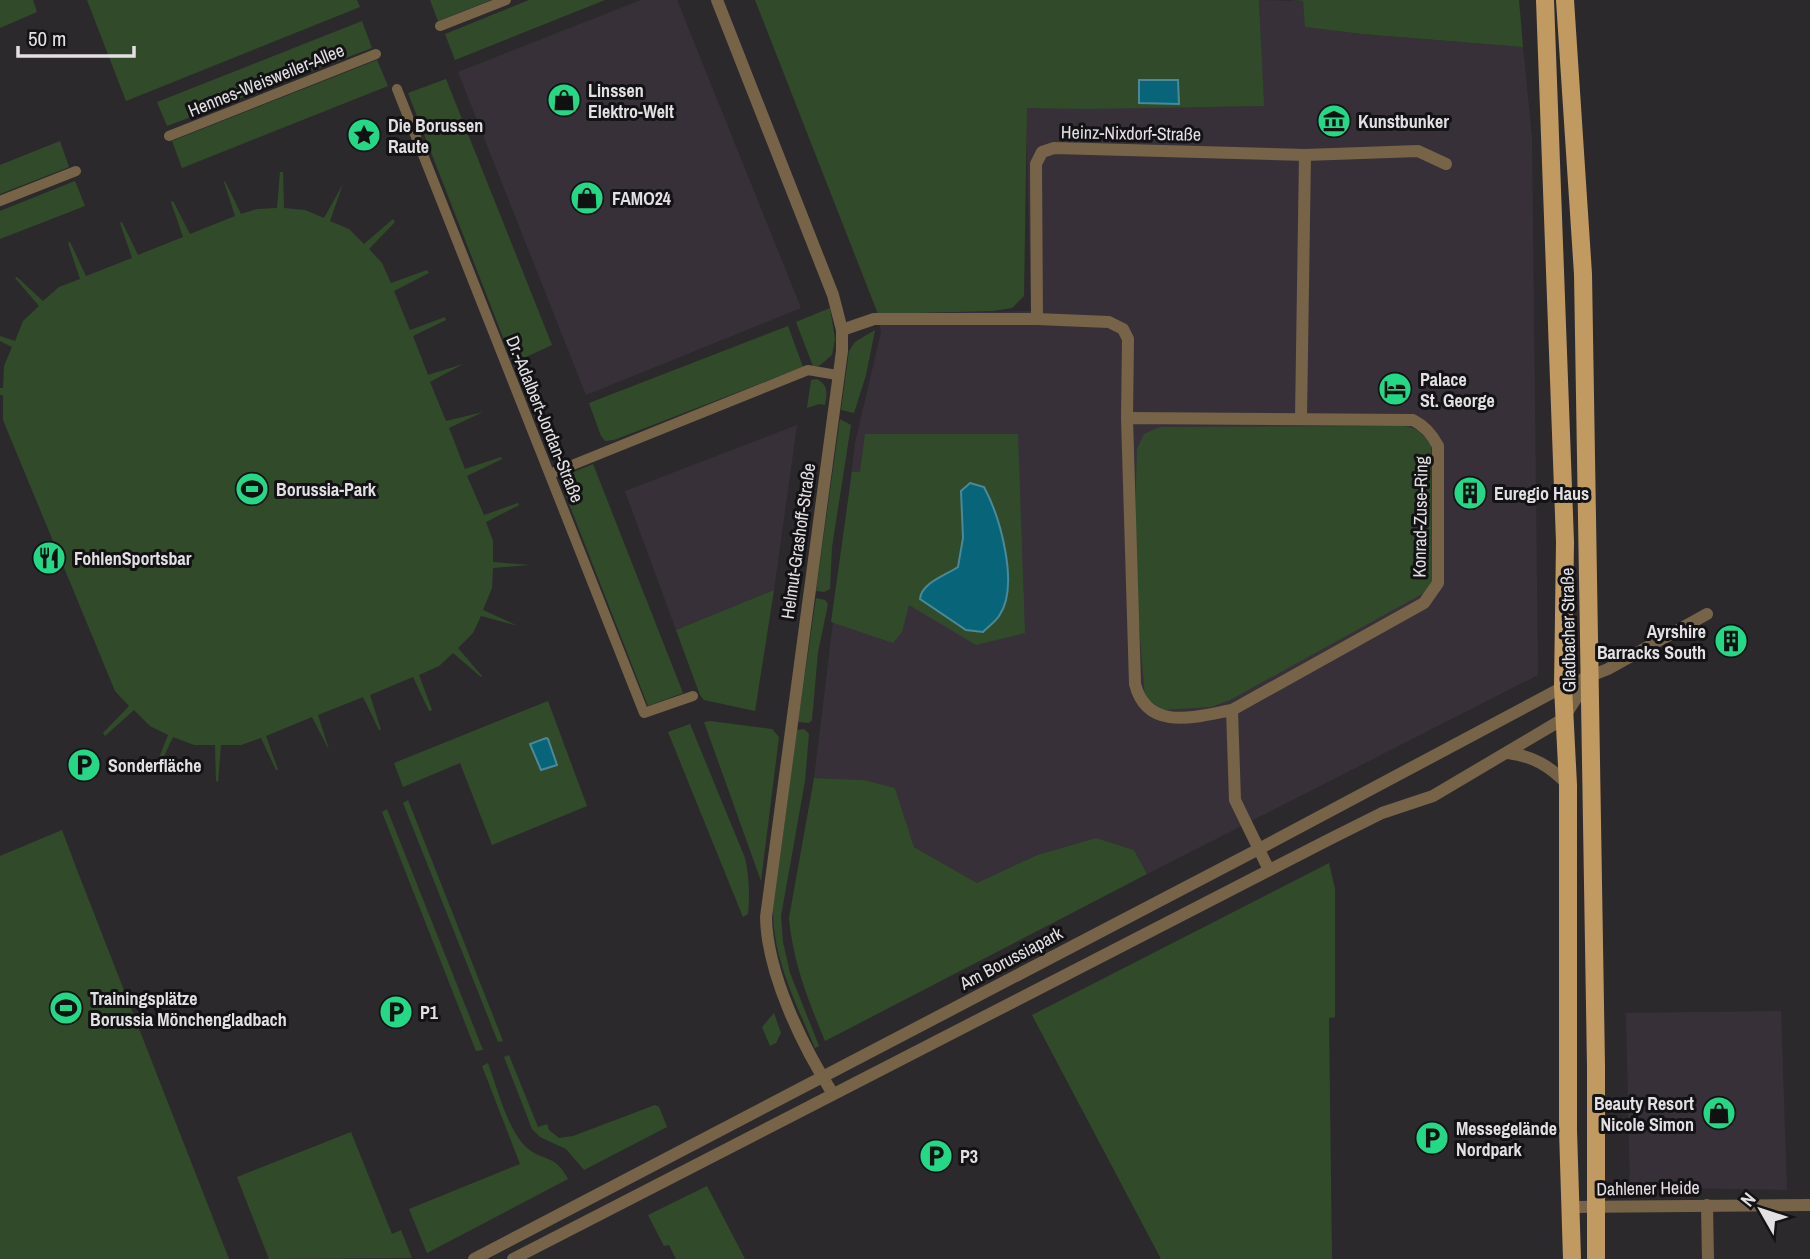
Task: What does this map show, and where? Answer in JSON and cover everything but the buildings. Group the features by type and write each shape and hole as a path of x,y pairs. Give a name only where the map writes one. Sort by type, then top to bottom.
{"main road":[{"name":"Gladbacher Straße","path":"1545,0 1565,542 1563,719 1568,785 1567,1083 1572,1259"},
{"name":"Gladbacher Straße","path":"1565,0 1583,274 1597,1066 1596,1259"}],"street":[{"path":"440,26 506,0"},
{"name":"Helmut-Grashoff-Straße","path":"717,0 833,295 842,330 766,917 771,961 803,1040 833,1094"},
{"name":"Hennes-Weisweiler-Allee","path":"169,135 376,54"},
{"name":"Dr.-Adalbert-Jordan-Straße","path":"397,89 644,713 693,696"},
{"name":"Heinz-Nixdorf-Straße","path":"1037,319 1037,164 1042,152 1054,148 1305,155 1418,151 1446,164"},
{"path":"1301,418 1305,155"},
{"path":"0,201 76,171"},
{"name":"Konrad-Zuse-Ring","path":"842,330 874,319 1037,319 1109,322 1123,329 1128,339 1128,418 1130,567 1135,684 1144,706 1164,717 1193,718 1232,710 1424,603 1438,583 1438,446 1433,436 1413,420 1128,418"},
{"path":"550,474 808,370 838,375"},
{"name":"Am Borussiapark","path":"474,1259 1707,614"},
{"path":"513,1259 1382,813 1433,796 1563,719 1589,678"},
{"path":"1232,710 1236,800 1269,870"},
{"path":"1508,753 1521,754 1540,762 1568,785"},
{"path":"1707,1205 1708,1259"},
{"name":"Dahlener Heide","path":"1571,1207 1810,1205"}],"shaded area":[{"path":"641,0 677,0 801,308 586,395 458,72"},
{"path":"1259,0 1303,1 1306,27 1523,47 1532,138 1538,675 1147,874 1134,850 1096,838 1037,855 977,883 914,847 895,788 864,780 814,778 855,443 881,332 878,314 1031,311 1026,108 1263,106"},
{"path":"797,425 774,590 676,630 625,491"},
{"path":"1781,1011 1787,1190 1630,1187 1626,1013"}],"green space":[{"path":"0,0 33,0 37,12 0,28"},
{"path":"87,0 357,0 360,7 126,101"},
{"path":"430,0 491,0 438,21"},
{"path":"529,0 605,0 455,60 445,34"},
{"path":"755,0 1259,0 1264,106 1027,108 1024,296 1012,308 993,311 878,314"},
{"path":"1290,0 1519,0 1523,47 1305,27 1303,1"},
{"path":"362,21 372,48 167,126 157,102"},
{"path":"377,60 388,86 182,168 172,141"},
{"path":"446,79 552,345 513,363 408,93"},
{"path":"60,141 69,167 0,194 0,165"},
{"name":"Borussia-Park","path":"280,172 283,172 284,208 305,210 324,218 343,184 330,221 349,229 364,244 393,219 395,222 369,249 382,263 391,283 427,270 429,273 394,291 410,330 445,317 446,320 413,336 428,375 463,364 430,382 446,421 483,412 449,428 465,469 501,457 502,459 467,476 484,515 518,503 519,505 486,522 493,541 493,562 530,565 493,568 492,588 483,610 518,626 481,616 473,633 458,648 481,677 453,653 439,666 419,675 432,710 429,711 413,677 370,695 381,730 363,697 318,715 329,750 312,717 266,736 278,770 261,738 241,745 221,745 218,782 215,745 194,745 173,737 158,769 155,768 168,735 150,726 134,710 105,736 103,733 129,706 115,691 3,420 3,395 0,395 0,388 3,388 4,366 12,347 0,341 0,336 15,341 23,321 39,306 15,278 43,301 59,287 80,279 68,243 70,242 86,276 132,258 120,223 122,222 138,255 183,237 171,202 173,201 190,234 235,216 225,181 241,214 257,209 277,208"},
{"path":"75,181 85,206 0,239 0,211"},
{"path":"830,308 835,339 832,355 819,366 813,366 796,322"},
{"path":"788,326 803,367 614,440 605,441 601,436 589,403"},
{"path":"875,330 866,375 854,413 841,410 849,351 855,342"},
{"path":"817,379 825,387 825,405 807,408 811,380"},
{"path":"840,419 851,425 832,547 830,589 824,592 816,591"},
{"path":"1405,426 1417,430 1431,443 1432,582 1424,593 1230,700 1211,707 1162,710 1145,697 1134,564 1137,449 1144,434 1160,427"},
{"path":"865,434 1018,434 1025,633 976,645 909,605 902,632 893,643 831,622 852,472 860,472"},
{"path":"593,464 683,693 648,706 559,478"},
{"path":"774,590 755,711 704,700 676,630"},
{"path":"816,598 825,600 828,604 818,652 812,720 809,723 798,722"},
{"path":"548,701 587,806 492,845 460,763 403,787 394,763"},
{"path":"704,722 772,729 779,737 761,881"},
{"path":"690,724 745,858 749,899 748,914 743,917 668,732"},
{"path":"804,729 809,734 805,781 781,916 790,973 819,1046 815,1048 781,963 773,910 797,730"},
{"path":"814,778 864,780 895,788 914,847 977,883 1037,855 1096,838 1134,850 1147,874 825,1041 807,996 789,918"},
{"path":"408,800 503,1041 498,1042 403,803"},
{"path":"387,809 483,1050 476,1051 382,812"},
{"name":"Trainingsplätze Borussia Mönchengladbach","path":"62,830 229,1259 0,1259 0,856"},
{"path":"1329,863 1335,889 1335,1017 1329,1018 1332,1259 1161,1259 1032,1015"},
{"path":"774,1013 781,1033 776,1043 770,1046 762,1027"},
{"path":"509,1055 538,1127 547,1124 549,1130 559,1138 573,1136 655,1105 659,1107 667,1127 584,1170 566,1149 540,1137 532,1129 504,1057"},
{"path":"488,1063 508,1119 519,1139 532,1152 558,1165 568,1179 427,1253 409,1209 520,1164 482,1066"},
{"path":"351,1132 392,1234 401,1230 412,1258 269,1259 237,1177"},
{"path":"707,1186 745,1259 676,1259 669,1245 664,1246 648,1215"}],"water":[{"path":"1139,80 1178,80 1179,104 1139,103"},
{"path":"970,483 984,487 990,500 1001,533 1008,570 1005,603 997,618 983,632 966,630 920,599 921,593 929,584 958,567 963,538 961,491"},
{"path":"546,738 557,765 541,770 530,744"}],"place":[{"name":"Linssen Elektro-Welt","path":"564,100"},
{"name":"Kunstbunker","path":"1334,121"},
{"name":"Die Borussen Raute","path":"364,135"},
{"name":"FAMO24","path":"587,198"},
{"name":"Palace St. George","path":"1395,389"},
{"name":"Borussia-Park","path":"252,489"},
{"name":"Euregio Haus","path":"1470,493"},
{"name":"FohlenSportsbar","path":"49,558"},
{"name":"Ayrshire Barracks South","path":"1731,641"},
{"name":"Sonderfläche","path":"84,765"},
{"name":"Trainingsplätze Borussia Mönchengladbach","path":"66,1008"},
{"name":"P1","path":"396,1012"},
{"name":"Beauty Resort Nicole Simon","path":"1719,1113"},
{"name":"Messegelände Nordpark","path":"1432,1138"},
{"name":"P3","path":"936,1156"}]}
